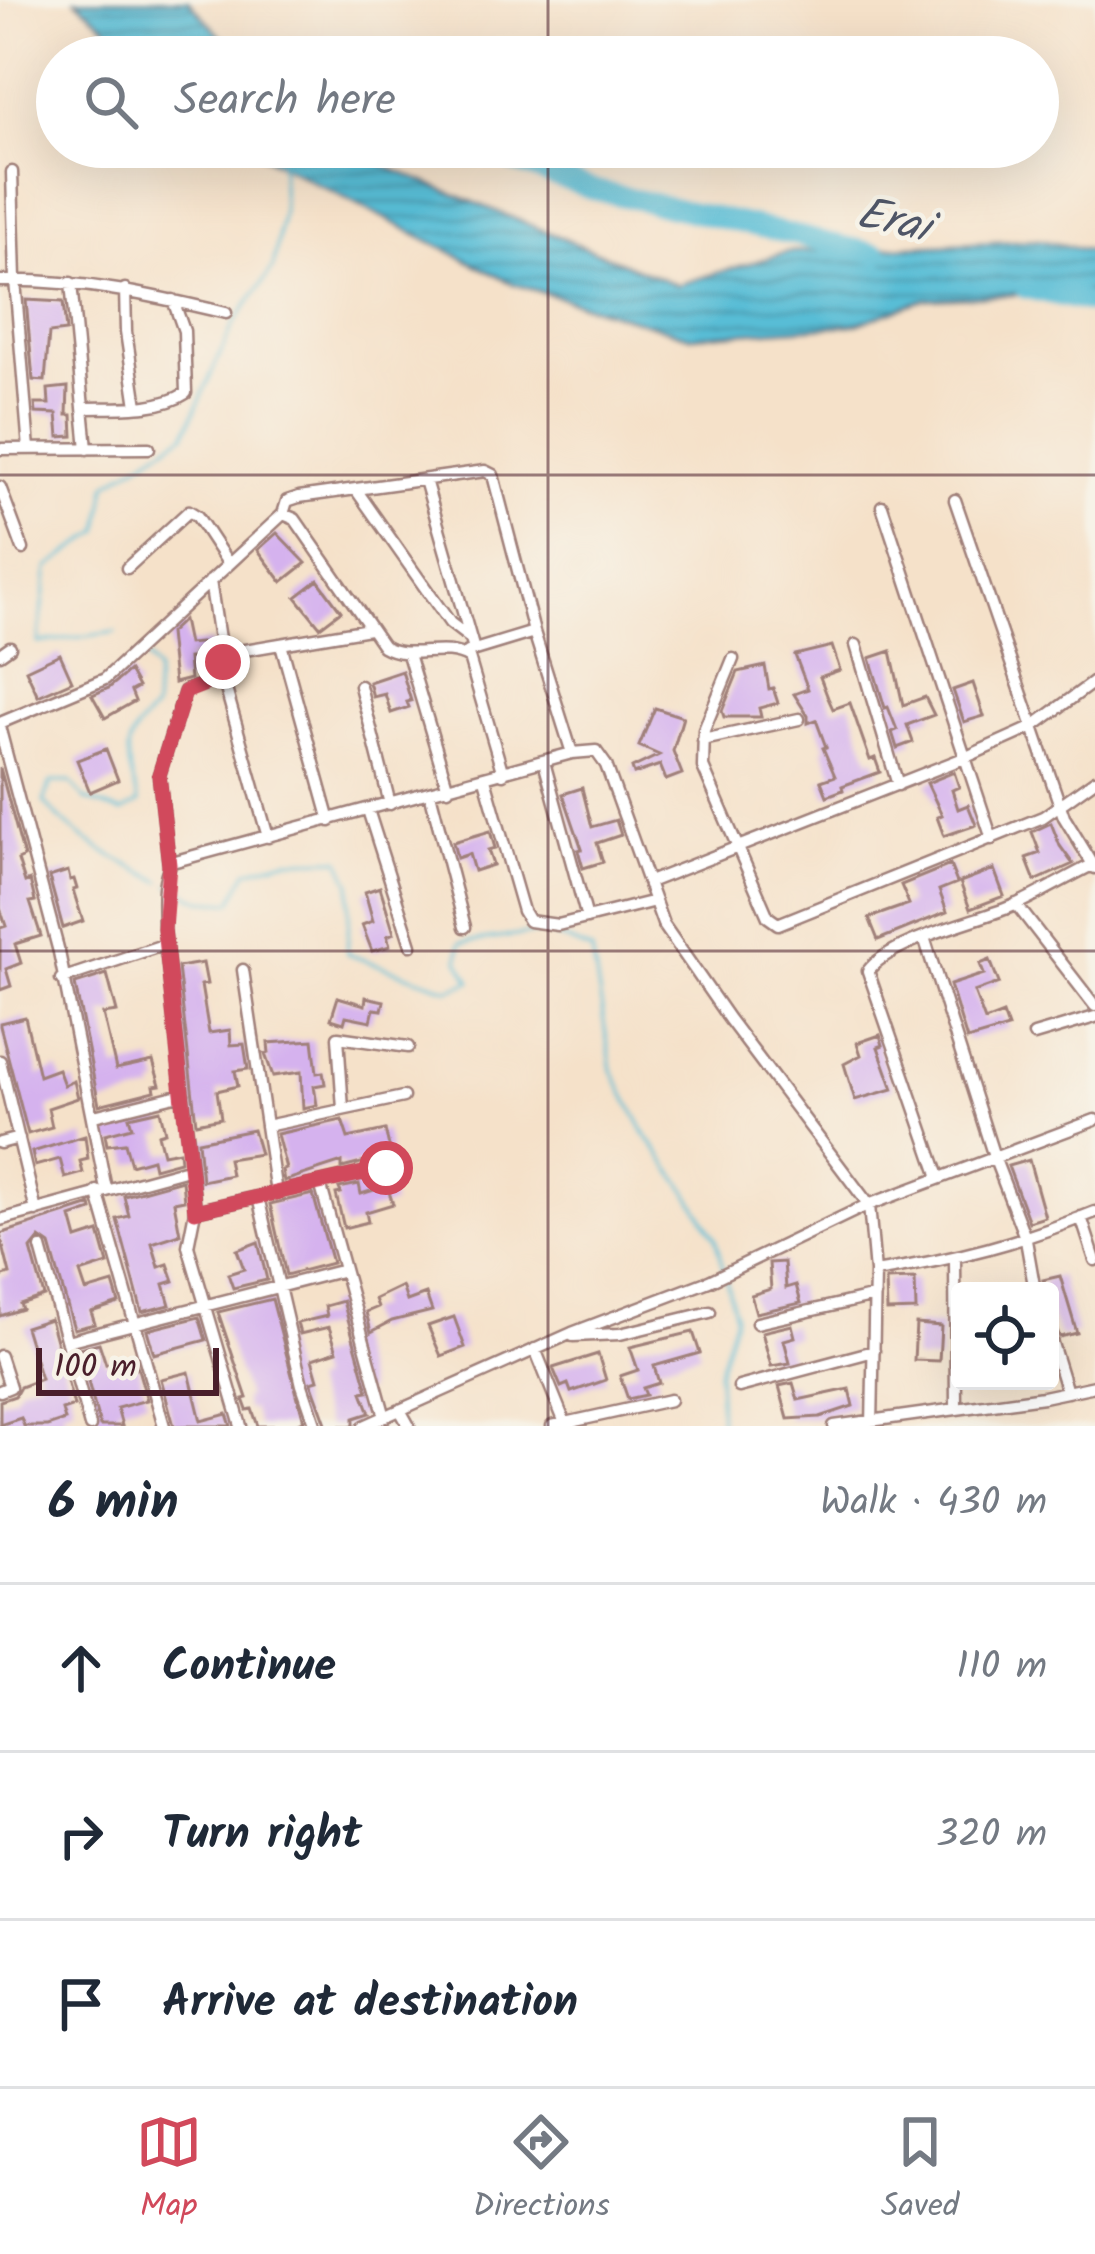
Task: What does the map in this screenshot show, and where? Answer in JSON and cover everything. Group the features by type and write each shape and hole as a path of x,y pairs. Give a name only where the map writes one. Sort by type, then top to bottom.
{"street":[{"path":"12,172 15,280 29,449"},
{"path":"0,280 125,289 226,313"},
{"path":"71,283 87,448"},
{"path":"125,289 137,406"},
{"path":"83,408 137,406 174,400 185,393 184,331 173,300"},
{"path":"0,449 149,448"},
{"path":"164,1426 101,1190 94,1117 30,831 0,726 105,680 283,514 284,505 294,498 485,471 494,475 534,632 572,753"},
{"path":"425,480 503,774"},
{"path":"0,487 23,549"},
{"path":"357,490 470,647"},
{"path":"939,1177 868,976 874,962 924,937 1016,904 1094,866 1068,828 955,500"},
{"path":"882,506 992,839"},
{"path":"128,568 189,511 197,515 228,563"},
{"path":"283,514 295,519 386,648 408,654 470,647 534,632"},
{"path":"209,580 222,675 268,838"},
{"path":"221,654 369,629"},
{"path":"281,644 330,821"},
{"path":"856,645 898,785"},
{"path":"408,654 448,789"},
{"path":"733,659 714,700 703,740 703,767 768,917 778,924 992,839 1060,806 1095,780"},
{"path":"222,675 185,692 159,775 168,867 166,944 195,1211 188,1246 241,1426"},
{"path":"649,882 1031,728 1095,681"},
{"path":"360,686 390,804"},
{"path":"703,740 799,719"},
{"path":"168,867 179,858 268,838 572,753 593,750 602,757 674,941 869,1205 875,1272 872,1423"},
{"path":"544,763 587,918"},
{"path":"484,778 526,918 548,925 655,901"},
{"path":"430,794 465,927"},
{"path":"368,810 411,945"},
{"path":"1016,904 1095,1006"},
{"path":"924,937 994,1157 1026,1240 1033,1282"},
{"path":"61,979 166,944"},
{"path":"243,970 276,1192"},
{"path":"1034,1035 1095,1017"},
{"path":"343,1109 338,1037 408,1047"},
{"path":"0,1061 36,1211"},
{"path":"94,1117 183,1094"},
{"path":"266,1126 403,1097"},
{"path":"364,1426 564,1336 709,1281 869,1205 1095,1120"},
{"path":"0,1143 19,1138"},
{"path":"0,1220 191,1168"},
{"path":"195,1211 386,1168"},
{"path":"320,1183 385,1417"},
{"path":"258,1197 316,1426"},
{"path":"875,1272 1026,1240 1095,1212"},
{"path":"1081,1217 1095,1260"},
{"path":"41,1249 90,1426"},
{"path":"955,1258 956,1408"},
{"path":"68,1341 344,1270"},
{"path":"758,1323 875,1296"},
{"path":"564,1336 620,1334 710,1312"},
{"path":"535,1349 558,1425 670,1400"},
{"path":"739,1387 874,1351"},
{"path":"0,1356 10,1387 0,1391"},
{"path":"1059,1366 1067,1392"},
{"path":"834,1426 1095,1386"},
{"path":"400,1410 409,1426"}],"water":[{"path":"76,0 188,0 221,36 117,36"},
{"path":"286,168 390,168 677,285 788,252 1039,240 1095,252 1095,291 925,299 853,325 690,336 514,284"}],"building":[{"path":"26,300 63,302 66,331 49,333 45,381 33,380"},
{"path":"68,387 67,415 72,415 73,436 59,437 57,414 36,413 35,404 49,404 48,389"},
{"path":"277,533 306,563 282,582 258,550"},
{"path":"318,580 341,611 320,627 296,597"},
{"path":"183,620 188,644 210,642 212,656 188,658 190,679 174,683 169,633"},
{"path":"832,646 840,670 820,677 833,709 850,703 870,760 875,758 880,772 827,796 821,781 835,776 816,720 808,723 794,694 808,689 795,655"},
{"path":"891,651 903,705 925,697 934,715 907,725 913,742 897,748 892,732 897,730 870,658"},
{"path":"60,654 72,681 38,696 26,670"},
{"path":"765,666 769,689 773,688 778,703 759,708 761,717 724,717 722,711 738,672"},
{"path":"129,671 138,687 131,691 135,701 105,718 92,695"},
{"path":"402,671 411,701 409,707 391,713 385,694 373,697 369,682"},
{"path":"973,683 984,716 964,722 953,690"},
{"path":"655,708 683,717 673,751 682,774 666,780 660,765 634,774 632,768 659,755 639,746"},
{"path":"106,749 118,780 90,792 77,760"},
{"path":"0,768 24,857 18,860 25,882 30,880 35,901 30,902 41,936 15,944 21,963 6,969 11,986 0,990 0,928 6,926 0,908"},
{"path":"954,772 959,787 952,790 958,809 968,805 976,825 944,836 937,817 942,815 927,783"},
{"path":"582,788 592,827 616,820 621,835 597,843 603,862 583,868 578,850 582,849 563,794"},
{"path":"1051,823 1073,864 1035,881 1026,858 1040,853 1032,832"},
{"path":"490,831 495,848 488,850 493,865 474,871 469,854 457,858 453,842"},
{"path":"950,865 957,883 939,890 947,912 878,940 869,918 909,904 901,885"},
{"path":"994,869 1004,896 970,909 960,882"},
{"path":"68,871 83,921 63,928 49,877"},
{"path":"380,887 394,933 387,936 390,946 372,951 362,925 373,921 365,892"},
{"path":"990,960 999,983 974,992 985,1021 1003,1014 1008,1028 967,1040 950,985 984,974 980,964"},
{"path":"203,963 207,984 201,985 209,1033 230,1030 231,1045 244,1044 248,1069 235,1071 238,1086 217,1091 221,1118 196,1123 178,967"},
{"path":"107,974 117,1012 103,1014 116,1069 153,1061 160,1085 154,1086 155,1091 99,1105 75,984"},
{"path":"338,997 365,1005 366,997 384,1001 382,1010 374,1009 371,1021 346,1016 344,1023 331,1019"},
{"path":"25,1017 39,1076 58,1069 64,1085 74,1081 78,1098 48,1108 52,1127 28,1134 0,1026"},
{"path":"880,1035 883,1045 878,1047 893,1089 855,1100 844,1064 861,1055 857,1043"},
{"path":"313,1040 317,1073 323,1072 325,1084 314,1086 317,1105 303,1108 301,1072 273,1076 265,1054 268,1043"},
{"path":"160,1110 165,1132 158,1134 163,1154 179,1151 180,1161 154,1168 152,1159 131,1165 125,1143 107,1145 105,1134 132,1127 129,1117"},
{"path":"342,1120 348,1138 385,1130 390,1150 379,1153 381,1158 342,1168 342,1162 284,1181 282,1170 286,1169 277,1134"},
{"path":"253,1130 260,1154 228,1159 231,1175 202,1181 198,1141"},
{"path":"85,1136 88,1159 80,1161 83,1173 65,1178 60,1159 35,1166 32,1152"},
{"path":"1029,1160 1045,1217 1029,1222 1008,1166"},
{"path":"182,1180 184,1200 174,1202 180,1234 152,1243 159,1267 168,1264 174,1281 164,1284 170,1305 142,1312 117,1219 129,1216 124,1196"},
{"path":"359,1184 361,1194 387,1186 393,1204 366,1212 368,1222 344,1228 336,1194 341,1193 339,1188"},
{"path":"313,1194 332,1263 286,1275 270,1204"},
{"path":"91,1205 92,1210 71,1217 77,1239 99,1232 108,1264 80,1273 86,1291 113,1283 119,1303 91,1312 95,1324 74,1329 50,1245 40,1238 31,1249 44,1296 0,1316 0,1277 10,1274 0,1234"},
{"path":"258,1242 267,1280 233,1288 228,1274 244,1269 237,1250"},
{"path":"784,1262 786,1288 796,1285 801,1303 756,1313 751,1295 771,1289 769,1263"},
{"path":"1060,1276 1077,1333 1060,1337 1059,1282 1043,1280"},
{"path":"915,1279 916,1310 887,1311 886,1280"},
{"path":"402,1286 407,1301 426,1294 432,1311 371,1332 366,1312 378,1307 375,1299"},
{"path":"272,1299 304,1421 290,1426 258,1426 252,1409 247,1410 218,1312"},
{"path":"343,1301 370,1413 354,1418 354,1426 327,1426 311,1382 318,1380 312,1359 337,1351 329,1327 300,1334 297,1323 327,1316 325,1306"},
{"path":"199,1317 206,1340 154,1354 147,1330"},
{"path":"454,1317 465,1347 441,1356 428,1326"},
{"path":"50,1319 74,1406 62,1410 65,1420 47,1426 24,1426 21,1418 0,1425 0,1401 41,1379 25,1327"},
{"path":"916,1324 941,1326 939,1361 914,1360"},
{"path":"792,1325 795,1337 784,1340 790,1363 771,1366 762,1332"},
{"path":"693,1332 700,1353 654,1366 659,1383 643,1388 646,1395 628,1399 620,1376 638,1370 630,1347"},
{"path":"99,1343 106,1364 134,1355 147,1400 117,1408 122,1426 100,1426 79,1348"},
{"path":"598,1354 606,1380 571,1392 568,1384 561,1387 553,1368"},
{"path":"189,1372 201,1421 227,1414 231,1426 174,1426 161,1379"},
{"path":"793,1383 798,1400 849,1389 853,1406 820,1417 788,1419 779,1386"}],"waterway":[{"path":"115,632 38,643 48,568 100,531 107,484 185,434 233,325 273,268 283,210 281,168"},
{"name":"Erai","path":"531,168 595,190 878,254"},
{"name":"Erai","path":"1025,288 1095,304"},
{"path":"144,654 156,672 154,710 134,733 128,752 139,803 122,812 86,800 70,782 51,782 44,802 83,838 161,881"},
{"path":"170,885 201,900 232,902 247,871 286,860 340,859 351,884 347,954 449,989 471,981 459,960 460,943 546,932 592,951 612,1070 646,1135 715,1238 735,1316 718,1373 720,1426"}],"route":[{"path":"223,662 220,678 185,692 159,768 169,865 164,929 195,1211 386,1168"}]}
